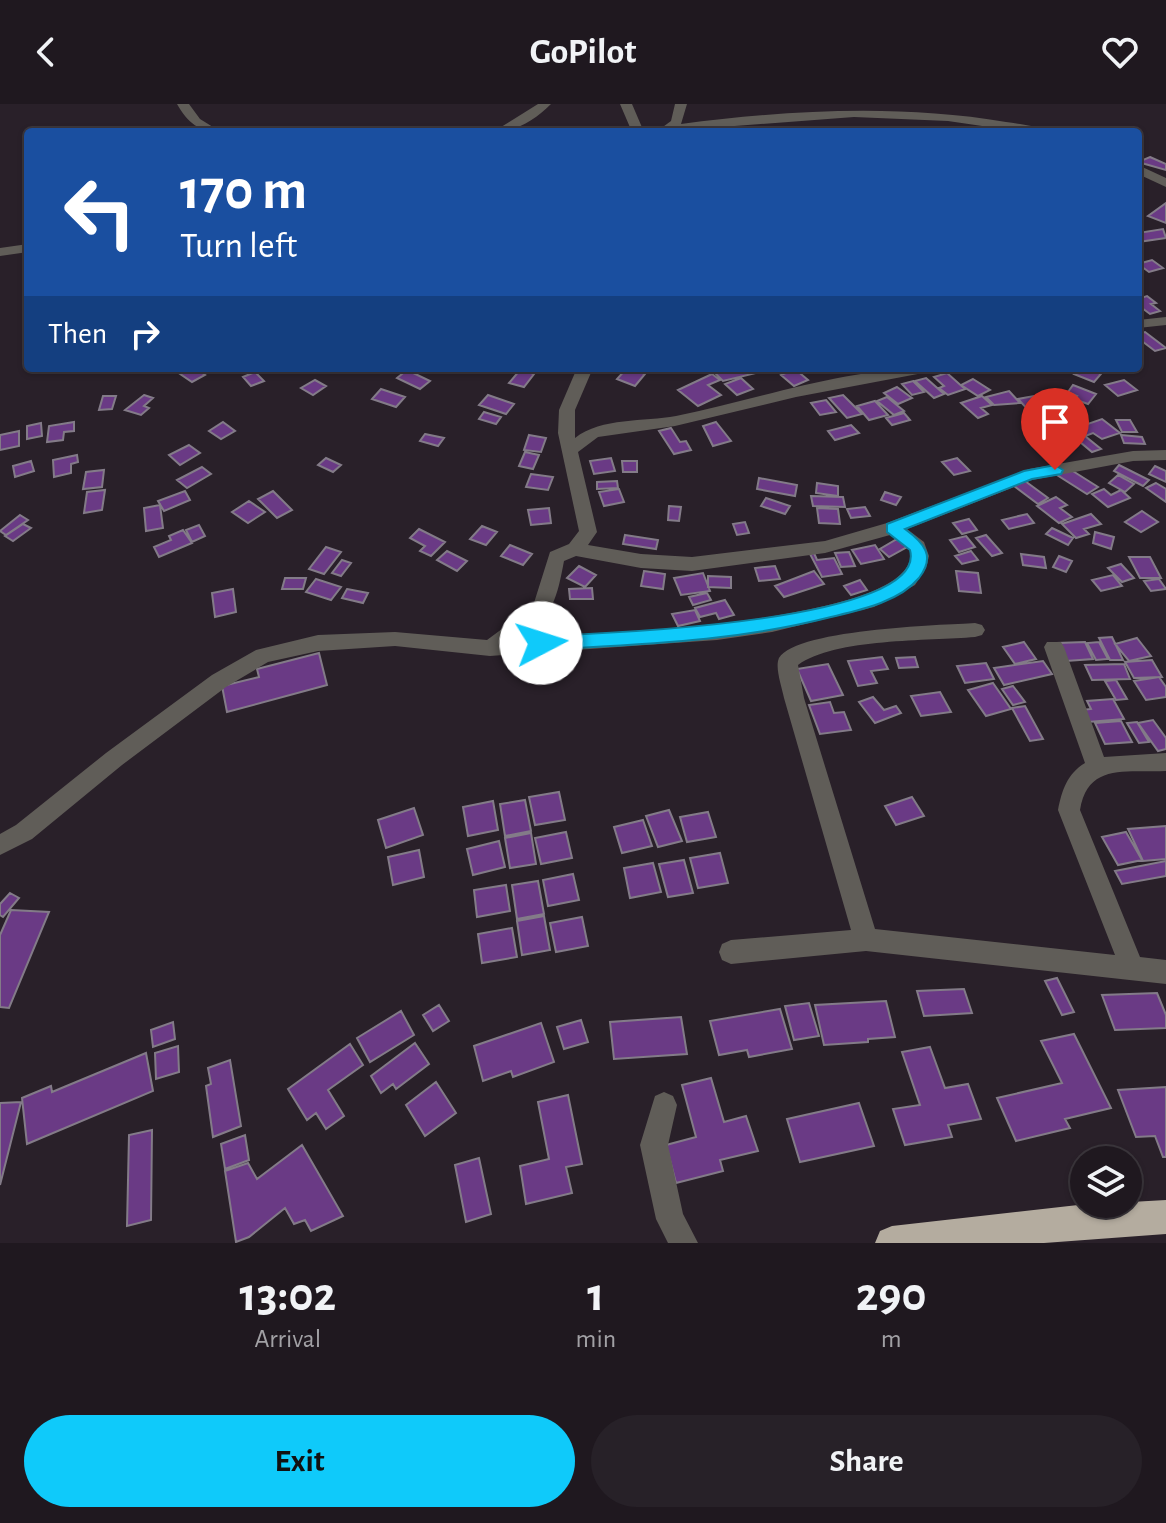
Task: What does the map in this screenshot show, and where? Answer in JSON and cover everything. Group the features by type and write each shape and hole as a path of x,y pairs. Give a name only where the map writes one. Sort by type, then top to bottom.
{"highway":[{"path":"892,1243 1078,1222 1166,1217"}],"street":[{"path":"183,104 190,116 209,128"},
{"path":"507,128 529,117 545,104"},
{"path":"626,104 636,128"},
{"path":"668,128 676,123 681,104"},
{"path":"682,128 749,117 852,109 918,110 1006,121 1028,128"},
{"path":"1142,171 1166,183"},
{"path":"0,252 24,249"},
{"path":"1142,324 1166,321"},
{"path":"490,648 540,615 548,603 556,557 575,549 588,532 566,433 567,410 583,372"},
{"path":"570,450 593,432 675,421 796,392 902,372"},
{"path":"575,549 641,561 692,564 825,547 893,528 1029,475 1133,456 1166,455"},
{"path":"0,845 24,832 114,759 219,681 263,655 318,643 395,639 490,648 717,633 772,625 838,611 886,593 908,580 917,568 920,556 918,547 893,528"},
{"path":"866,940 794,698 788,662 803,649 836,642 975,630"},
{"path":"1054,647 1097,766"},
{"path":"1133,970 1069,810 1070,792 1081,775 1097,766 1166,762"},
{"path":"731,952 866,940 1166,972"},
{"path":"664,1105 654,1145 670,1219 684,1243"}],"building":[{"path":"1150,157 1166,164 1166,170 1142,163"},
{"path":"1166,203 1166,223 1148,216"},
{"path":"1163,229 1166,238 1142,241 1142,232"},
{"path":"1152,260 1163,268 1149,272 1142,267 1142,263"},
{"path":"1147,296 1160,311 1150,314 1142,308 1142,298"},
{"path":"1142,333 1166,348 1155,351 1142,341"},
{"path":"177,372 201,372 205,375 192,382"},
{"path":"255,372 264,381 251,386 243,377"},
{"path":"404,372 411,372 430,381 420,389 397,378"},
{"path":"518,372 534,374 524,387 509,383"},
{"path":"623,372 645,374 635,386 617,379"},
{"path":"755,372 756,373 723,381 715,373"},
{"path":"799,372 808,380 794,386 781,375"},
{"path":"1096,372 1101,374 1094,382 1074,374"},
{"path":"947,373 965,389 948,395 939,388 944,386 934,377"},
{"path":"712,374 720,380 708,385 721,395 698,406 678,390"},
{"path":"741,378 753,389 737,395 725,384"},
{"path":"926,378 944,394 934,398 915,381"},
{"path":"973,379 990,390 978,396 961,385"},
{"path":"315,380 326,386 313,395 301,388"},
{"path":"1124,380 1137,390 1118,396 1105,385"},
{"path":"913,381 924,392 912,395 902,384"},
{"path":"1073,385 1096,394 1088,404 1074,399 1077,396 1068,392"},
{"path":"897,387 912,398 898,404 884,393"},
{"path":"381,389 405,397 396,407 372,399"},
{"path":"1009,391 1020,403 994,405 986,397"},
{"path":"144,395 153,398 144,406 149,408 141,415 125,410"},
{"path":"488,395 514,404 506,414 479,405"},
{"path":"843,395 862,414 847,418 829,398"},
{"path":"103,396 116,396 112,409 99,410"},
{"path":"982,396 992,405 981,408 988,414 978,418 961,403"},
{"path":"1034,396 1046,409 1030,412 1018,399"},
{"path":"887,397 904,411 894,415 877,401"},
{"path":"826,400 836,412 820,415 811,403"},
{"path":"875,401 888,415 869,420 857,406"},
{"path":"484,412 501,417 496,424 479,419"},
{"path":"904,413 910,420 892,425 886,418"},
{"path":"1102,419 1120,433 1102,439 1093,433 1085,436 1101,449 1092,452 1067,431"},
{"path":"1116,420 1130,420 1137,432 1122,432"},
{"path":"74,422 74,431 64,432 63,440 47,442 49,426"},
{"path":"223,422 235,431 221,439 209,431"},
{"path":"716,422 731,441 713,446 703,426"},
{"path":"41,423 42,436 27,439 27,426"},
{"path":"851,425 859,433 835,440 828,431"},
{"path":"1060,427 1073,440 1058,444 1045,431"},
{"path":"671,428 680,442 686,441 691,450 674,454 659,431"},
{"path":"19,431 19,446 0,450 0,435"},
{"path":"425,434 444,438 438,446 420,441"},
{"path":"529,435 546,438 541,452 524,450"},
{"path":"1121,435 1142,437 1145,444 1124,443"},
{"path":"189,445 200,453 180,465 169,455"},
{"path":"525,452 539,455 533,469 519,466"},
{"path":"77,455 78,462 71,464 71,473 54,477 53,460"},
{"path":"326,458 341,465 333,472 318,465"},
{"path":"611,458 615,471 594,474 590,461"},
{"path":"957,458 970,471 954,475 942,462"},
{"path":"31,461 34,471 15,477 13,466"},
{"path":"622,461 637,461 637,472 623,472"},
{"path":"1119,465 1149,480 1143,486 1114,471"},
{"path":"1155,466 1166,471 1166,482 1149,474"},
{"path":"202,467 211,474 187,488 177,480"},
{"path":"1068,468 1098,487 1087,494 1057,475"},
{"path":"104,470 102,487 83,489 86,472"},
{"path":"531,474 553,477 548,490 526,487"},
{"path":"1118,475 1134,484 1125,492 1109,483"},
{"path":"759,478 797,485 795,496 757,489"},
{"path":"617,481 618,488 597,489 597,482"},
{"path":"1025,481 1048,498 1038,504 1014,486"},
{"path":"817,483 838,486 838,496 816,493"},
{"path":"1156,483 1166,489 1166,502 1146,488"},
{"path":"619,489 624,502 604,506 599,492"},
{"path":"1104,489 1111,495 1121,490 1130,498 1108,507 1092,494"},
{"path":"105,490 102,510 84,513 87,492"},
{"path":"185,491 190,500 164,511 158,501"},
{"path":"273,491 292,510 277,518 258,499"},
{"path":"885,492 901,497 896,505 881,500"},
{"path":"811,496 843,497 845,507 813,506"},
{"path":"1056,497 1067,505 1060,508 1072,517 1059,523 1037,506"},
{"path":"766,498 790,506 785,514 761,506"},
{"path":"249,501 265,512 248,523 232,512"},
{"path":"160,505 163,528 146,531 144,508"},
{"path":"669,506 681,507 679,521 668,520"},
{"path":"865,507 870,516 851,518 847,509"},
{"path":"549,508 551,523 531,525 528,510"},
{"path":"817,508 838,509 840,524 819,523"},
{"path":"1142,511 1158,522 1141,532 1125,522"},
{"path":"1027,514 1034,523 1009,529 1002,520"},
{"path":"1091,514 1101,524 1084,529 1089,534 1076,538 1062,524"},
{"path":"20,515 28,520 6,535 0,531"},
{"path":"969,519 977,530 962,534 953,523"},
{"path":"745,522 749,533 737,535 733,524"},
{"path":"23,524 31,528 13,541 5,536"},
{"path":"199,525 205,536 192,542 186,530"},
{"path":"482,526 497,532 486,545 470,539"},
{"path":"1052,528 1073,538 1068,545 1046,534"},
{"path":"419,529 445,542 431,556 420,551 425,546 410,538"},
{"path":"183,530 192,543 159,557 154,547 171,540 169,536"},
{"path":"1095,532 1114,537 1111,549 1093,543"},
{"path":"625,535 658,540 656,549 623,544"},
{"path":"986,535 1002,553 992,556 976,538"},
{"path":"966,536 975,547 959,552 950,540"},
{"path":"897,539 907,547 889,557 880,549"},
{"path":"510,545 532,554 523,565 501,556"},
{"path":"875,545 884,559 861,564 852,550"},
{"path":"326,547 341,552 324,574 309,569"},
{"path":"447,551 467,561 457,571 437,560"},
{"path":"971,551 978,560 962,564 955,556"},
{"path":"849,552 855,566 841,567 835,553"},
{"path":"814,553 817,560 834,558 842,574 822,577 810,554"},
{"path":"1021,554 1044,557 1046,568 1023,565"},
{"path":"1059,556 1072,561 1066,572 1053,567"},
{"path":"1129,557 1150,557 1161,578 1140,578"},
{"path":"342,560 351,563 341,576 332,573"},
{"path":"1121,564 1134,578 1122,582 1108,568"},
{"path":"579,566 596,575 585,587 567,578"},
{"path":"775,566 780,579 759,581 755,568"},
{"path":"644,571 665,574 663,589 641,586"},
{"path":"814,571 824,584 784,597 775,586"},
{"path":"956,571 978,573 981,593 959,591"},
{"path":"703,573 710,591 681,595 674,578"},
{"path":"1113,575 1122,586 1101,591 1092,580"},
{"path":"708,576 731,577 731,588 708,587"},
{"path":"285,578 306,578 303,589 282,589"},
{"path":"316,579 341,587 331,600 306,592"},
{"path":"1159,579 1166,589 1151,591 1144,581"},
{"path":"860,580 867,590 851,595 844,586"},
{"path":"592,588 593,599 570,599 569,589"},
{"path":"233,589 236,612 215,617 212,593"},
{"path":"347,589 368,593 363,603 342,598"},
{"path":"707,593 711,600 693,605 689,597"},
{"path":"725,600 734,615 719,619 716,613 700,617 695,608"},
{"path":"695,610 700,621 678,626 672,614"},
{"path":"1112,637 1123,660 1110,660 1099,638"},
{"path":"1137,638 1151,656 1129,661 1115,644"},
{"path":"1024,642 1036,659 1015,664 1003,647"},
{"path":"1085,642 1093,659 1066,661 1058,643"},
{"path":"1099,642 1108,659 1096,660 1087,643"},
{"path":"319,653 327,685 227,712 222,686 259,677 257,669"},
{"path":"882,657 888,669 871,671 877,683 858,686 848,661"},
{"path":"915,657 918,667 899,668 896,658"},
{"path":"1152,660 1162,677 1134,678 1125,662"},
{"path":"1043,661 1052,674 1004,685 994,668"},
{"path":"986,663 994,679 965,683 957,666"},
{"path":"828,664 843,695 811,701 797,669"},
{"path":"1124,664 1130,679 1092,680 1085,665"},
{"path":"1159,677 1166,687 1166,697 1146,700 1134,681"},
{"path":"1116,680 1127,699 1116,700 1105,681"},
{"path":"993,683 1011,709 986,716 968,690"},
{"path":"1013,686 1025,702 1013,705 1002,689"},
{"path":"940,692 951,712 921,716 911,696"},
{"path":"873,697 884,710 896,706 901,713 875,723 859,702"},
{"path":"1113,699 1124,719 1088,722 1081,710 1091,709 1087,701"},
{"path":"830,702 834,713 844,712 851,730 820,734 809,705"},
{"path":"1025,706 1043,739 1030,741 1012,708"},
{"path":"1153,720 1166,738 1166,749 1158,751 1138,723"},
{"path":"1121,721 1132,742 1105,744 1095,723"},
{"path":"1137,722 1149,742 1139,743 1127,723"},
{"path":"559,792 565,820 535,825 529,797"},
{"path":"912,797 924,816 896,825 885,806"},
{"path":"525,800 531,831 505,836 500,804"},
{"path":"493,801 498,830 468,836 463,807"},
{"path":"414,808 423,835 386,848 378,820"},
{"path":"669,810 682,841 658,847 646,816"},
{"path":"708,812 716,837 687,842 680,817"},
{"path":"643,820 652,846 622,853 614,827"},
{"path":"1166,826 1166,859 1143,861 1128,829"},
{"path":"566,832 572,858 541,864 535,838"},
{"path":"1126,832 1142,860 1118,865 1102,837"},
{"path":"531,833 536,864 510,868 505,838"},
{"path":"499,841 505,867 473,875 467,849"},
{"path":"419,850 424,877 393,885 388,857"},
{"path":"720,853 728,883 698,888 690,858"},
{"path":"684,860 693,893 668,897 659,864"},
{"path":"1166,861 1166,876 1122,884 1115,871"},
{"path":"653,863 661,892 630,898 624,868"},
{"path":"573,874 579,900 548,906 543,880"},
{"path":"538,881 544,914 517,919 512,885"},
{"path":"506,885 510,911 477,917 474,890"},
{"path":"10,893 19,898 3,917 0,915 0,904"},
{"path":"11,910 49,912 9,1008 0,1007 0,935"},
{"path":"544,916 550,950 522,955 517,921"},
{"path":"582,917 588,946 556,952 550,923"},
{"path":"512,928 517,957 482,963 478,934"},
{"path":"1057,978 1074,1012 1062,1015 1045,981"},
{"path":"964,989 972,1013 924,1016 917,991"},
{"path":"1157,993 1166,1015 1166,1028 1115,1030 1102,995"},
{"path":"886,1001 895,1037 824,1045 815,1005"},
{"path":"809,1003 819,1036 794,1040 785,1006"},
{"path":"439,1005 449,1021 433,1031 423,1015"},
{"path":"780,1009 792,1049 749,1057 747,1050 719,1055 710,1021"},
{"path":"401,1011 414,1035 370,1062 357,1038"},
{"path":"681,1017 687,1054 614,1059 610,1022"},
{"path":"581,1020 588,1042 564,1049 557,1027"},
{"path":"173,1022 175,1039 153,1047 151,1030"},
{"path":"541,1023 554,1062 513,1077 511,1071 483,1081 474,1046"},
{"path":"1074,1034 1111,1108 1065,1119 1070,1128 1016,1141 997,1098 1062,1083 1041,1041"},
{"path":"415,1043 429,1064 396,1089 393,1084 381,1093 371,1076"},
{"path":"350,1044 363,1065 328,1090 344,1116 326,1129 316,1113 307,1120 288,1089"},
{"path":"178,1046 179,1072 156,1079 155,1053"},
{"path":"930,1047 945,1088 968,1084 981,1119 948,1125 952,1137 905,1145 893,1109 920,1105 902,1052"},
{"path":"146,1053 153,1091 27,1144 22,1098 51,1086 52,1092"},
{"path":"230,1060 241,1126 213,1137 206,1086 211,1084 208,1068"},
{"path":"711,1078 724,1122 746,1116 758,1151 720,1160 723,1171 676,1183 666,1145 696,1137 682,1085"},
{"path":"436,1082 456,1113 425,1136 406,1105"},
{"path":"1166,1087 1166,1157 1163,1157 1155,1136 1136,1137 1118,1090"},
{"path":"568,1095 582,1164 566,1167 572,1193 526,1204 520,1166 549,1159 538,1102"},
{"path":"21,1102 0,1185 0,1103"},
{"path":"859,1103 874,1146 800,1162 787,1119"},
{"path":"152,1130 151,1220 127,1226 129,1135"},
{"path":"245,1135 249,1160 225,1169 221,1144"},
{"path":"302,1145 343,1216 311,1231 305,1220 294,1224 285,1208 249,1237 236,1242 225,1171 248,1163 257,1179"},
{"path":"479,1158 491,1214 466,1222 455,1165"}],"route":[{"path":"541,643 717,633 772,625 867,602 908,580 917,568 920,556 918,547 893,528 1029,475 1055,470"}]}
